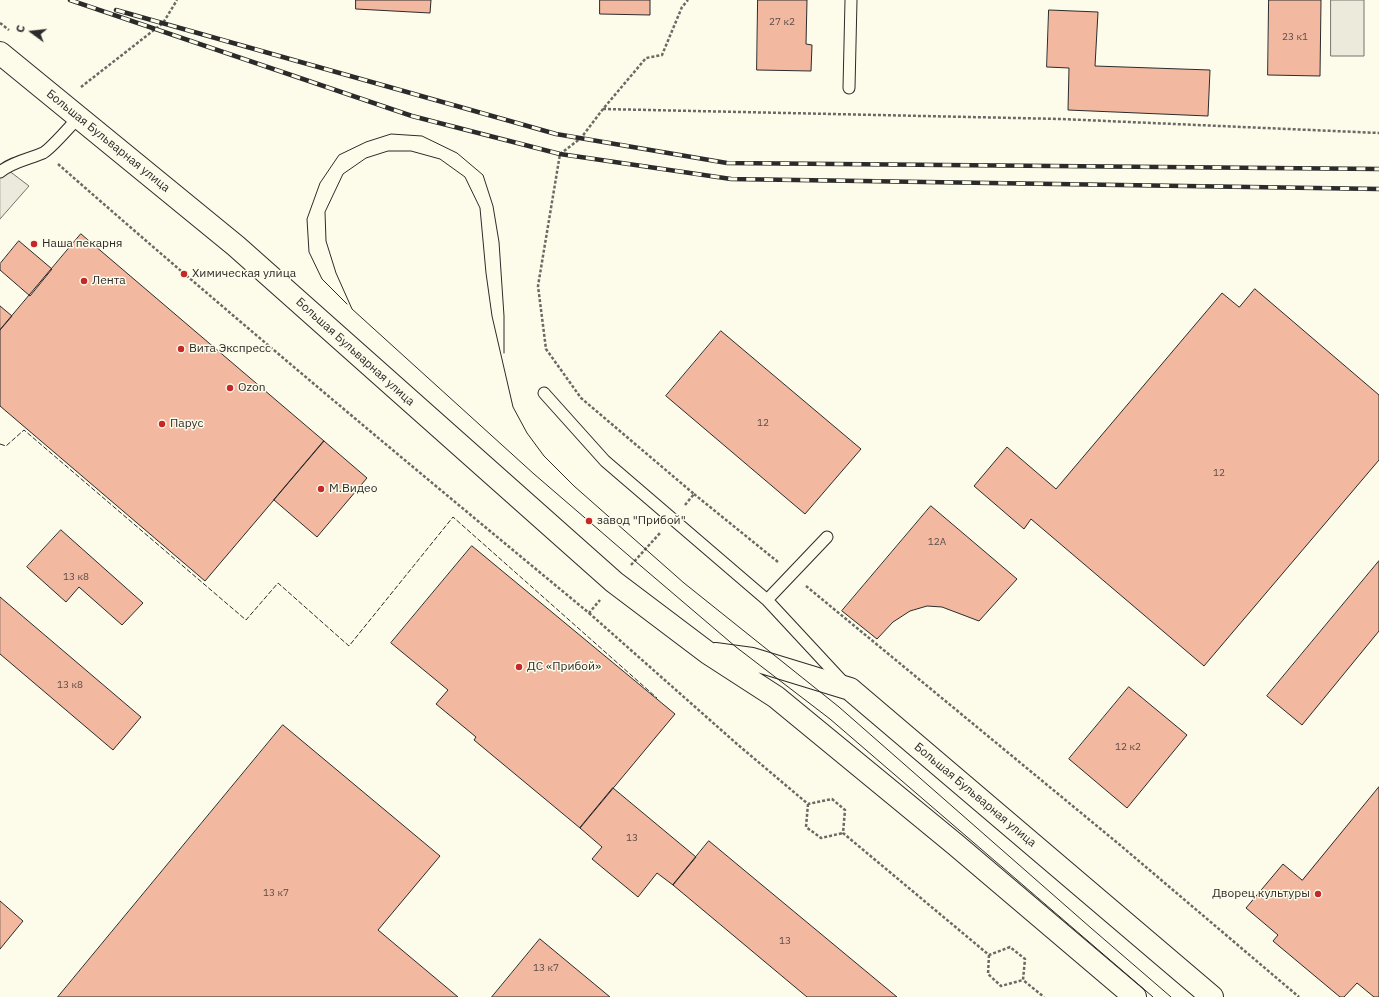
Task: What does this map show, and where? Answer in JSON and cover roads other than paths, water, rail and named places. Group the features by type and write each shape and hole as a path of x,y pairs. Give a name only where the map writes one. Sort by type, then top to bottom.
{"main road":[{"name":"Большая Бульварная улица","path":"0,53 236,246 614,582 708,653 776,697 956,845 1135,997"},
{"name":"Большая Бульварная улица","path":"708,653 752,659 850,689 1212,997"}],"lane":[{"path":"849,88 851,0"},
{"path":"0,172 19,162 44,152 79,117"},
{"path":"544,393 605,461 767,600 850,689"},
{"path":"767,600 827,537"}],"tram line":[{"path":"347,304 322,279 309,252 307,219 320,183 339,155 366,142 391,134 422,136 457,153 483,175 493,206 499,242 504,316 504,353"},
{"path":"1153,997 830,719 736,647 635,561 534,474 352,309 336,273 326,241 325,212 343,174 366,158 388,151 411,151 440,159 465,177 480,208 486,273 492,316 513,407 527,433 544,456 574,486 684,583 839,707 1171,997"}],"railway":[{"path":"70,0 412,116 560,154 731,179 1379,189"},
{"path":"116,10 556,134 727,163 1379,169"}],"place":[{"name":"Наша пекарня","path":"34,244"},
{"name":"Химическая улица","path":"184,274"},
{"name":"Лента","path":"84,281"},
{"name":"Вита Экспресс","path":"181,349"},
{"name":"Ozon","path":"230,388"},
{"name":"Парус","path":"162,424"},
{"name":"М.Видео","path":"321,489"},
{"name":"завод \"Прибой\"","path":"589,521"},
{"name":"ДC «Прибой»","path":"519,667"},
{"name":"Дворец культуры","path":"1318,894"}]}
